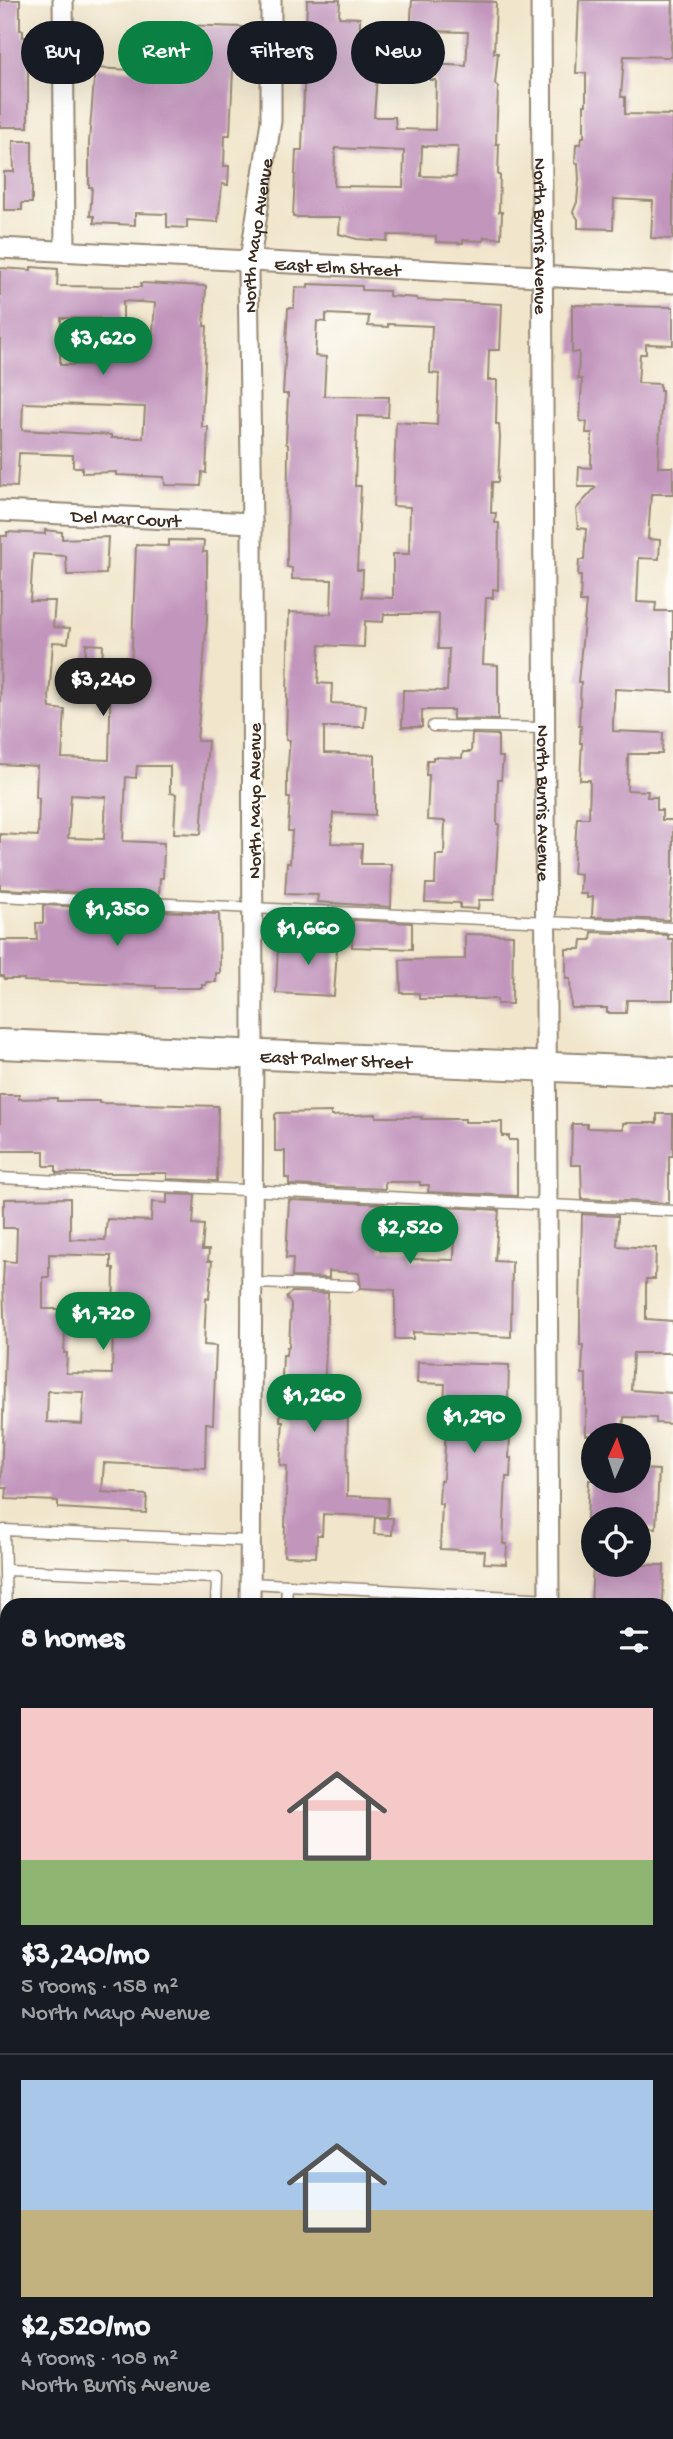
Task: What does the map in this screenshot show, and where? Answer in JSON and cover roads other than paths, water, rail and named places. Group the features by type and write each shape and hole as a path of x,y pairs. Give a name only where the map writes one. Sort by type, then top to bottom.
{"main road":[{"name":"East Palmer Street","path":"0,1044 673,1072"}],"street":[{"path":"63,0 65,250"},
{"name":"North Mayo Avenue","path":"250,1598 253,907 249,260 271,121 271,0"},
{"name":"North Burris Avenue","path":"541,0 549,1598"},
{"name":"East Elm Street","path":"0,248 673,283"},
{"name":"Del Mar Court","path":"0,512 252,523"}],"lane":[{"path":"433,726 545,728"},
{"path":"0,896 673,928"},
{"path":"0,1178 673,1211"},
{"path":"252,1283 354,1286"},
{"path":"6,1598 4,1530 250,1541"},
{"path":"5,1570 217,1578 216,1598"},
{"path":"250,1583 467,1598"},
{"path":"286,1598 287,1585"}]}
